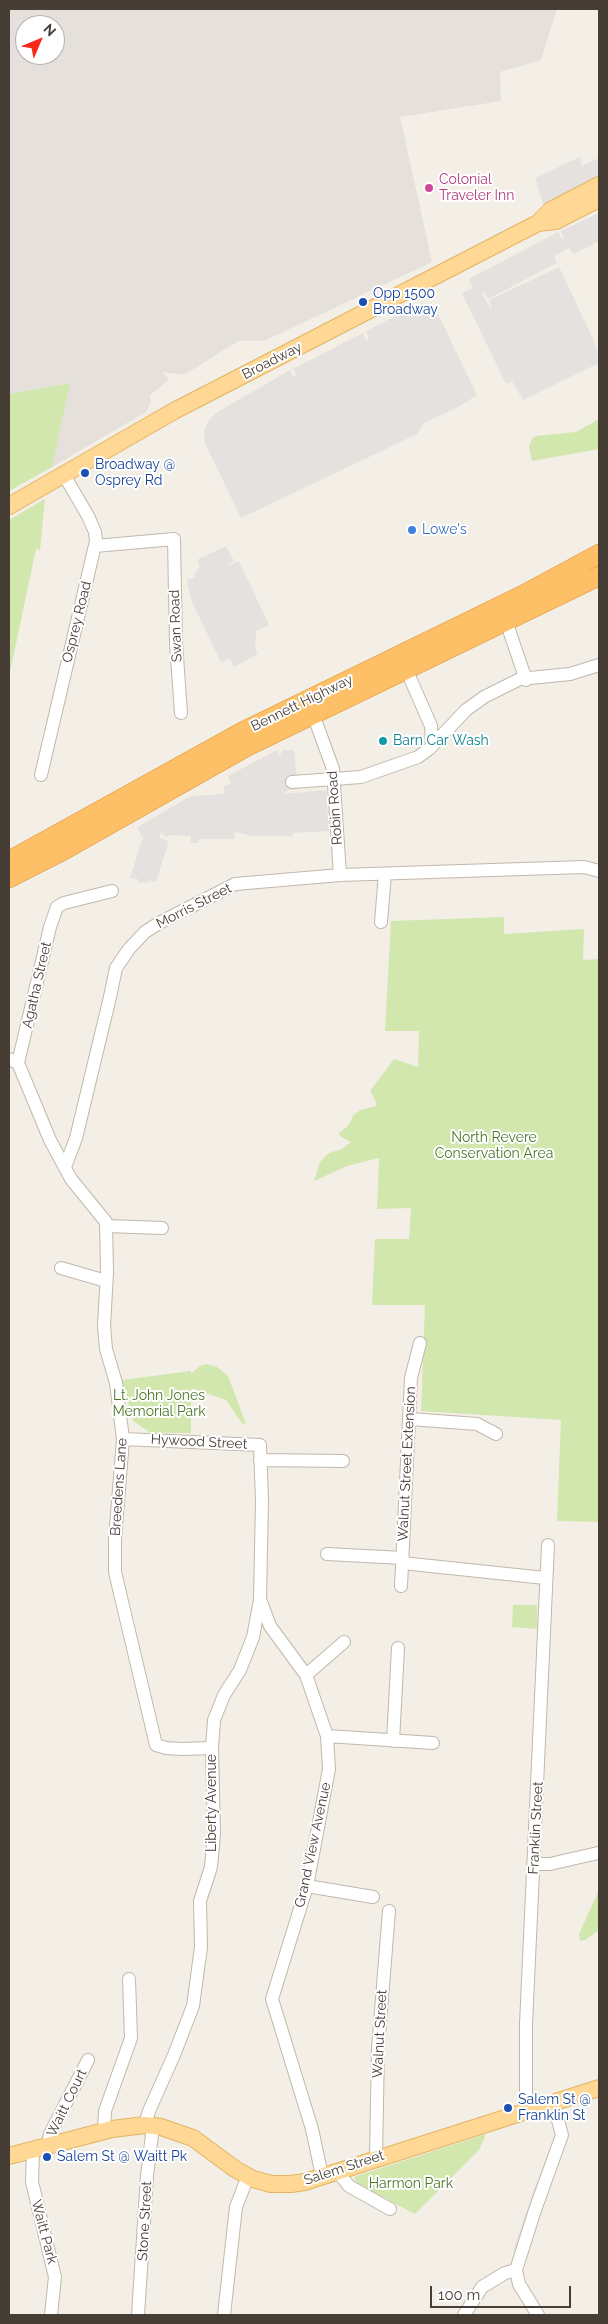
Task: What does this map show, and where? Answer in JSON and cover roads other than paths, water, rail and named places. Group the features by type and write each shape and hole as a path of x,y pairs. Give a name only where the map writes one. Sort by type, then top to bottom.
{"highway":[{"name":"Bennett Highway","path":"9,878 56,854 215,763 506,621 596,560"},
{"name":"Bennett Highway","path":"9,861 242,732 596,560"}],"main road":[{"name":"Broadway","path":"9,506 174,411 538,223 551,210 599,185"},
{"name":"Broadway","path":"538,223 556,221 599,199"},
{"name":"Salem Street","path":"9,2156 104,2130 149,2126 178,2131 193,2138 258,2181 278,2184 298,2183 599,2088"}],"street":[{"name":"Osprey Road","path":"41,775 95,546 93,528 64,475"},
{"name":"Swan Road","path":"95,546 174,539 176,643 181,714"},
{"path":"506,621 526,680"},
{"path":"292,782 370,776 418,758 466,710 520,679 526,680 570,674 599,665"},
{"path":"406,669 431,726 432,746"},
{"name":"Robin Road","path":"313,714 330,756 335,780 340,875"},
{"name":"Morris Street","path":"64,1167 76,1138 116,968 129,949 145,932 158,923 233,885 340,875 584,866 599,871"},
{"path":"381,922 385,874"},
{"name":"Agatha Street","path":"13,1061 57,907 64,902 112,891"},
{"path":"13,1061 64,1167 71,1179 102,1216 107,1226 162,1228"},
{"name":"Breedens Lane","path":"107,1226 104,1326 106,1349 116,1382 123,1439 115,1539 115,1572 156,1745 182,1750 212,1748"},
{"path":"62,1268 106,1281"},
{"name":"Walnut Street Extension","path":"401,1586 411,1378 420,1342"},
{"path":"410,1419 477,1424 496,1434"},
{"name":"Hywood Street","path":"123,1439 260,1445 260,1460"},
{"path":"260,1460 343,1461"},
{"name":"Grand View Avenue","path":"260,1460 262,1501 260,1599 270,1626 306,1675 328,1736 329,1769 307,1886 272,1999 312,2130 330,2174"},
{"name":"Franklin Street","path":"528,2111 526,2099 526,2024 542,1711 545,1578 548,1545"},
{"path":"327,1554 402,1560 418,1565 545,1578"},
{"name":"Liberty Avenue","path":"149,2126 149,2112 193,2006 201,1947 200,1901 211,1867 214,1834 212,1748 214,1720 224,1695 240,1670 253,1637 260,1599"},
{"path":"306,1675 344,1642"},
{"path":"393,1741 398,1648"},
{"path":"328,1736 433,1743"},
{"path":"534,1864 550,1864 598,1853"},
{"path":"307,1886 373,1897"},
{"name":"Walnut Street","path":"376,2158 378,2048 389,1911"},
{"path":"104,2130 105,2111 131,2038 129,1979"},
{"name":"Waitt Court","path":"41,2148 84,2071 88,2060"},
{"path":"538,2315 519,2284 516,2270 534,2210 562,2135 553,2102"},
{"name":"Stone Street","path":"138,2315 149,2126"},
{"name":"Waitt Park","path":"41,2148 33,2190 55,2277 51,2315"},
{"path":"330,2174 390,2209"},
{"path":"224,2315 235,2216 248,2176"},
{"path":"464,2315 482,2287 504,2273 516,2270"}],"place":[{"name":"Colonial Traveler Inn","path":"429,188"},
{"name":"Opp 1500 Broadway","path":"363,302"},
{"name":"Broadway @ Osprey Rd","path":"85,473"},
{"name":"Lowe's","path":"412,530"},
{"name":"Barn Car Wash","path":"383,741"},
{"name":"Salem St @ Franklin St","path":"508,2108"},
{"name":"Salem St @ Waitt Pk","path":"47,2157"}],"park label":[{"name":"North Revere Conservation Area","path":"494,1146"},
{"name":"Lt. John Jones Memorial Park","path":"159,1404"},
{"name":"Harmon Park","path":"411,2184"}]}
